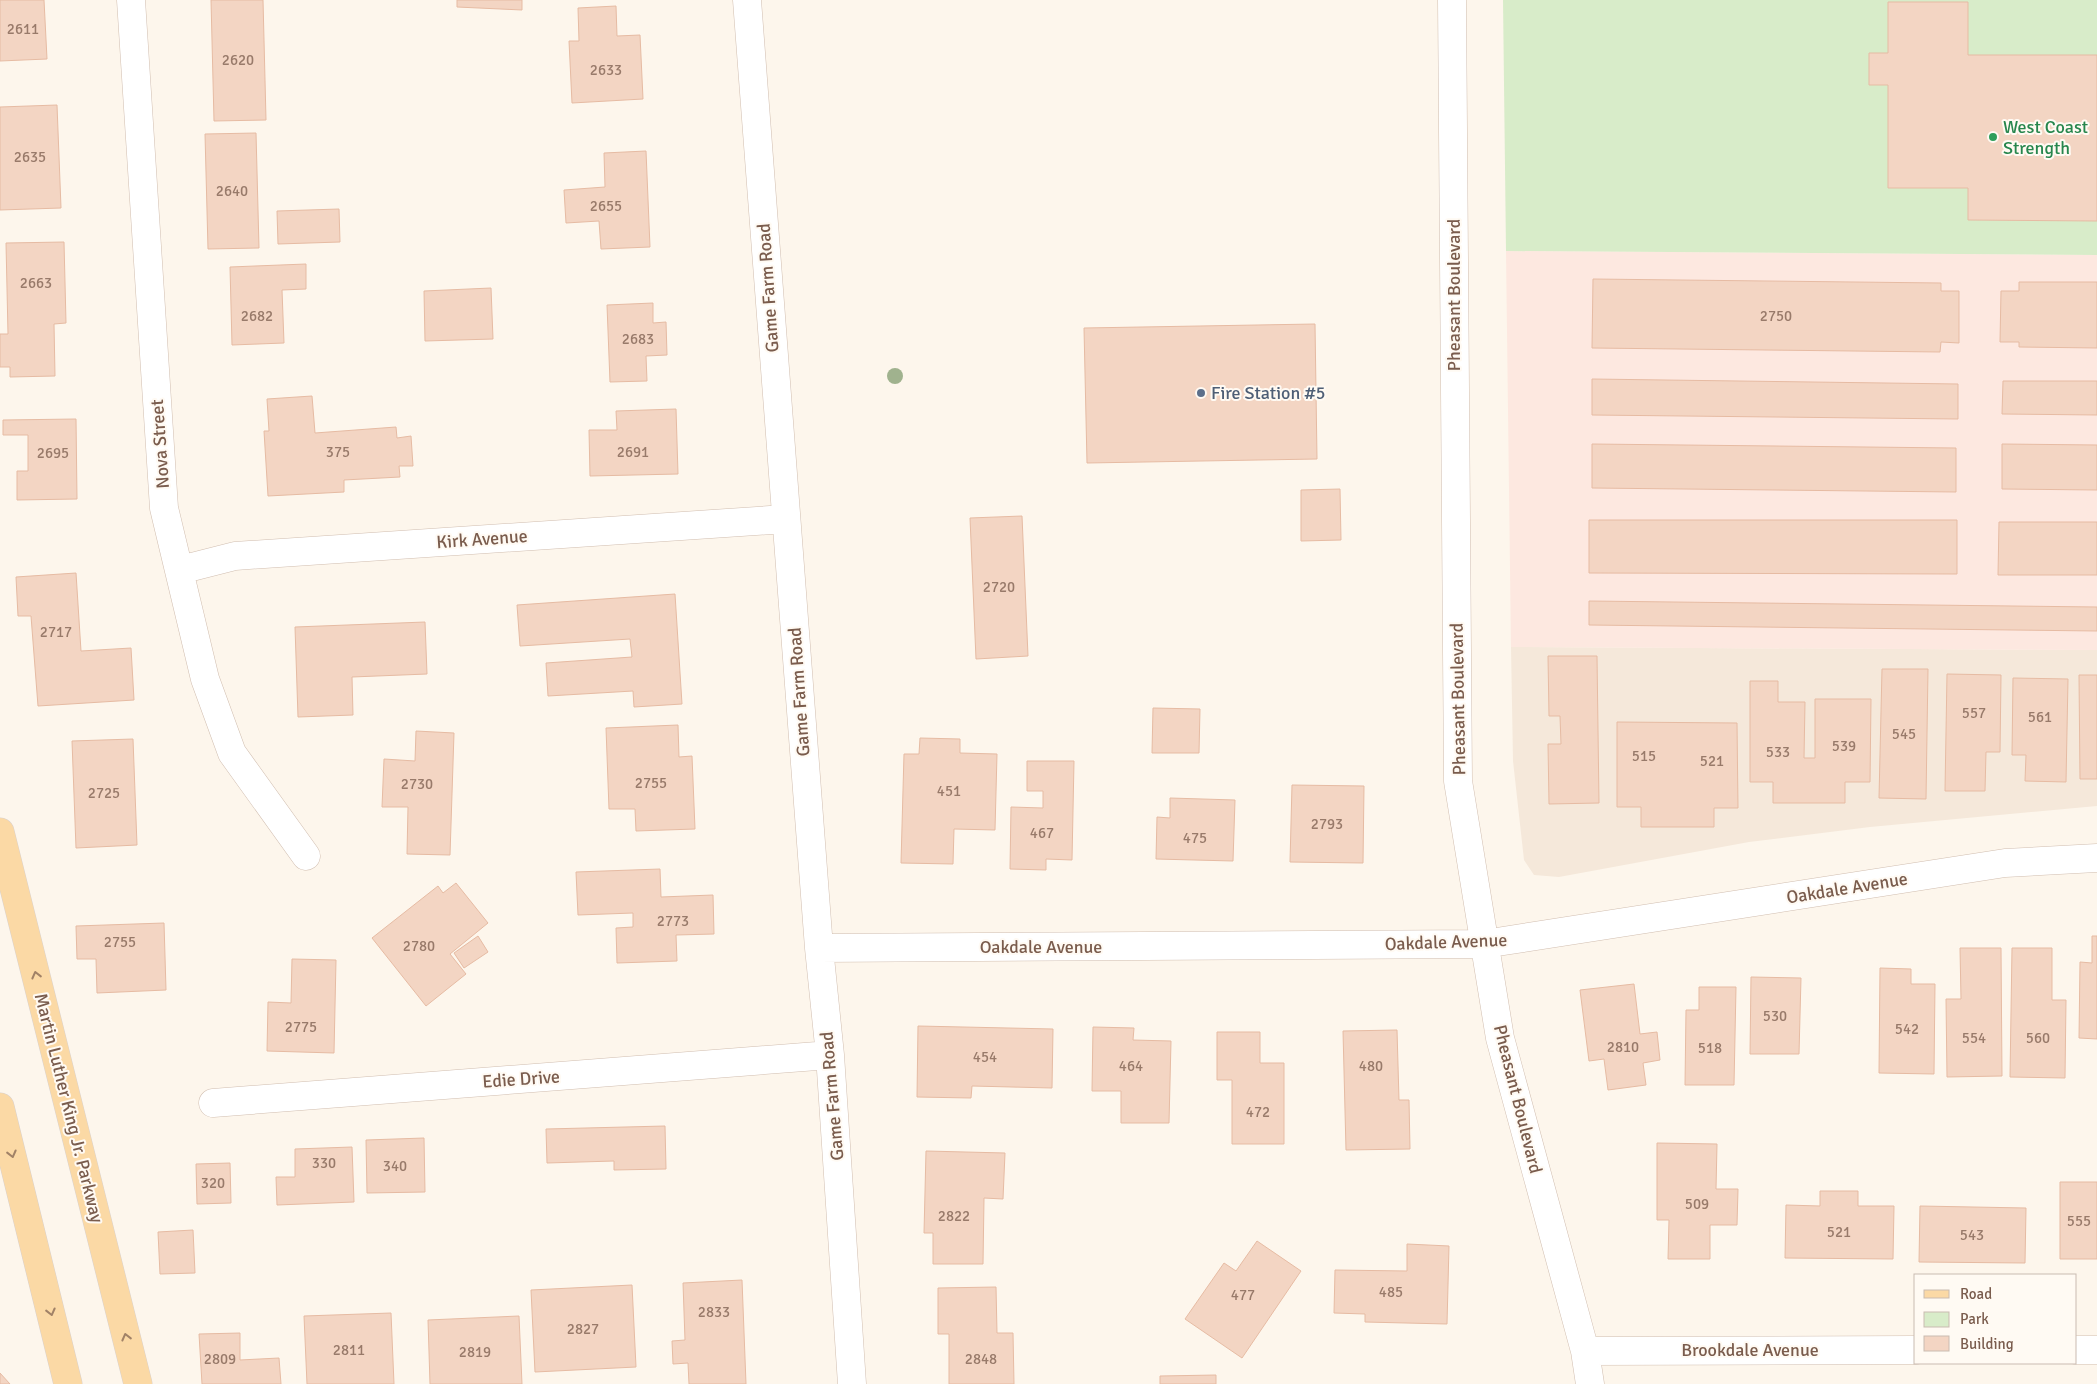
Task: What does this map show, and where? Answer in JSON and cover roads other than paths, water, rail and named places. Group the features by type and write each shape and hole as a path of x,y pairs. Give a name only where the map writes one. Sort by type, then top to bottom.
{"main road":[{"name":"Martin Luther King Jr. Parkway","path":"0,832 138,1384"},
{"path":"0,1107 68,1384"}],"street":[{"name":"Nova Street","path":"131,0 164,508 205,679 232,753 306,856"},
{"name":"Game Farm Road","path":"747,0 819,948 830,1055 852,1384"},
{"name":"Pheasant Boulevard","path":"1452,0 1458,781 1500,1038 1585,1351 1590,1384"},
{"name":"Kirk Avenue","path":"180,570 235,556 786,519"},
{"name":"Oakdale Avenue","path":"819,948 1484,944 2005,863 2097,858"},
{"name":"Edie Drive","path":"213,1103 830,1055"},
{"name":"Brookdale Avenue","path":"1585,1351 1914,1350"},
{"path":"2077,1350 2097,1350"}],"place":[{"name":"West Coast Strength","path":"1993,137"},
{"name":"Fire Station #5","path":"1201,393"}]}
